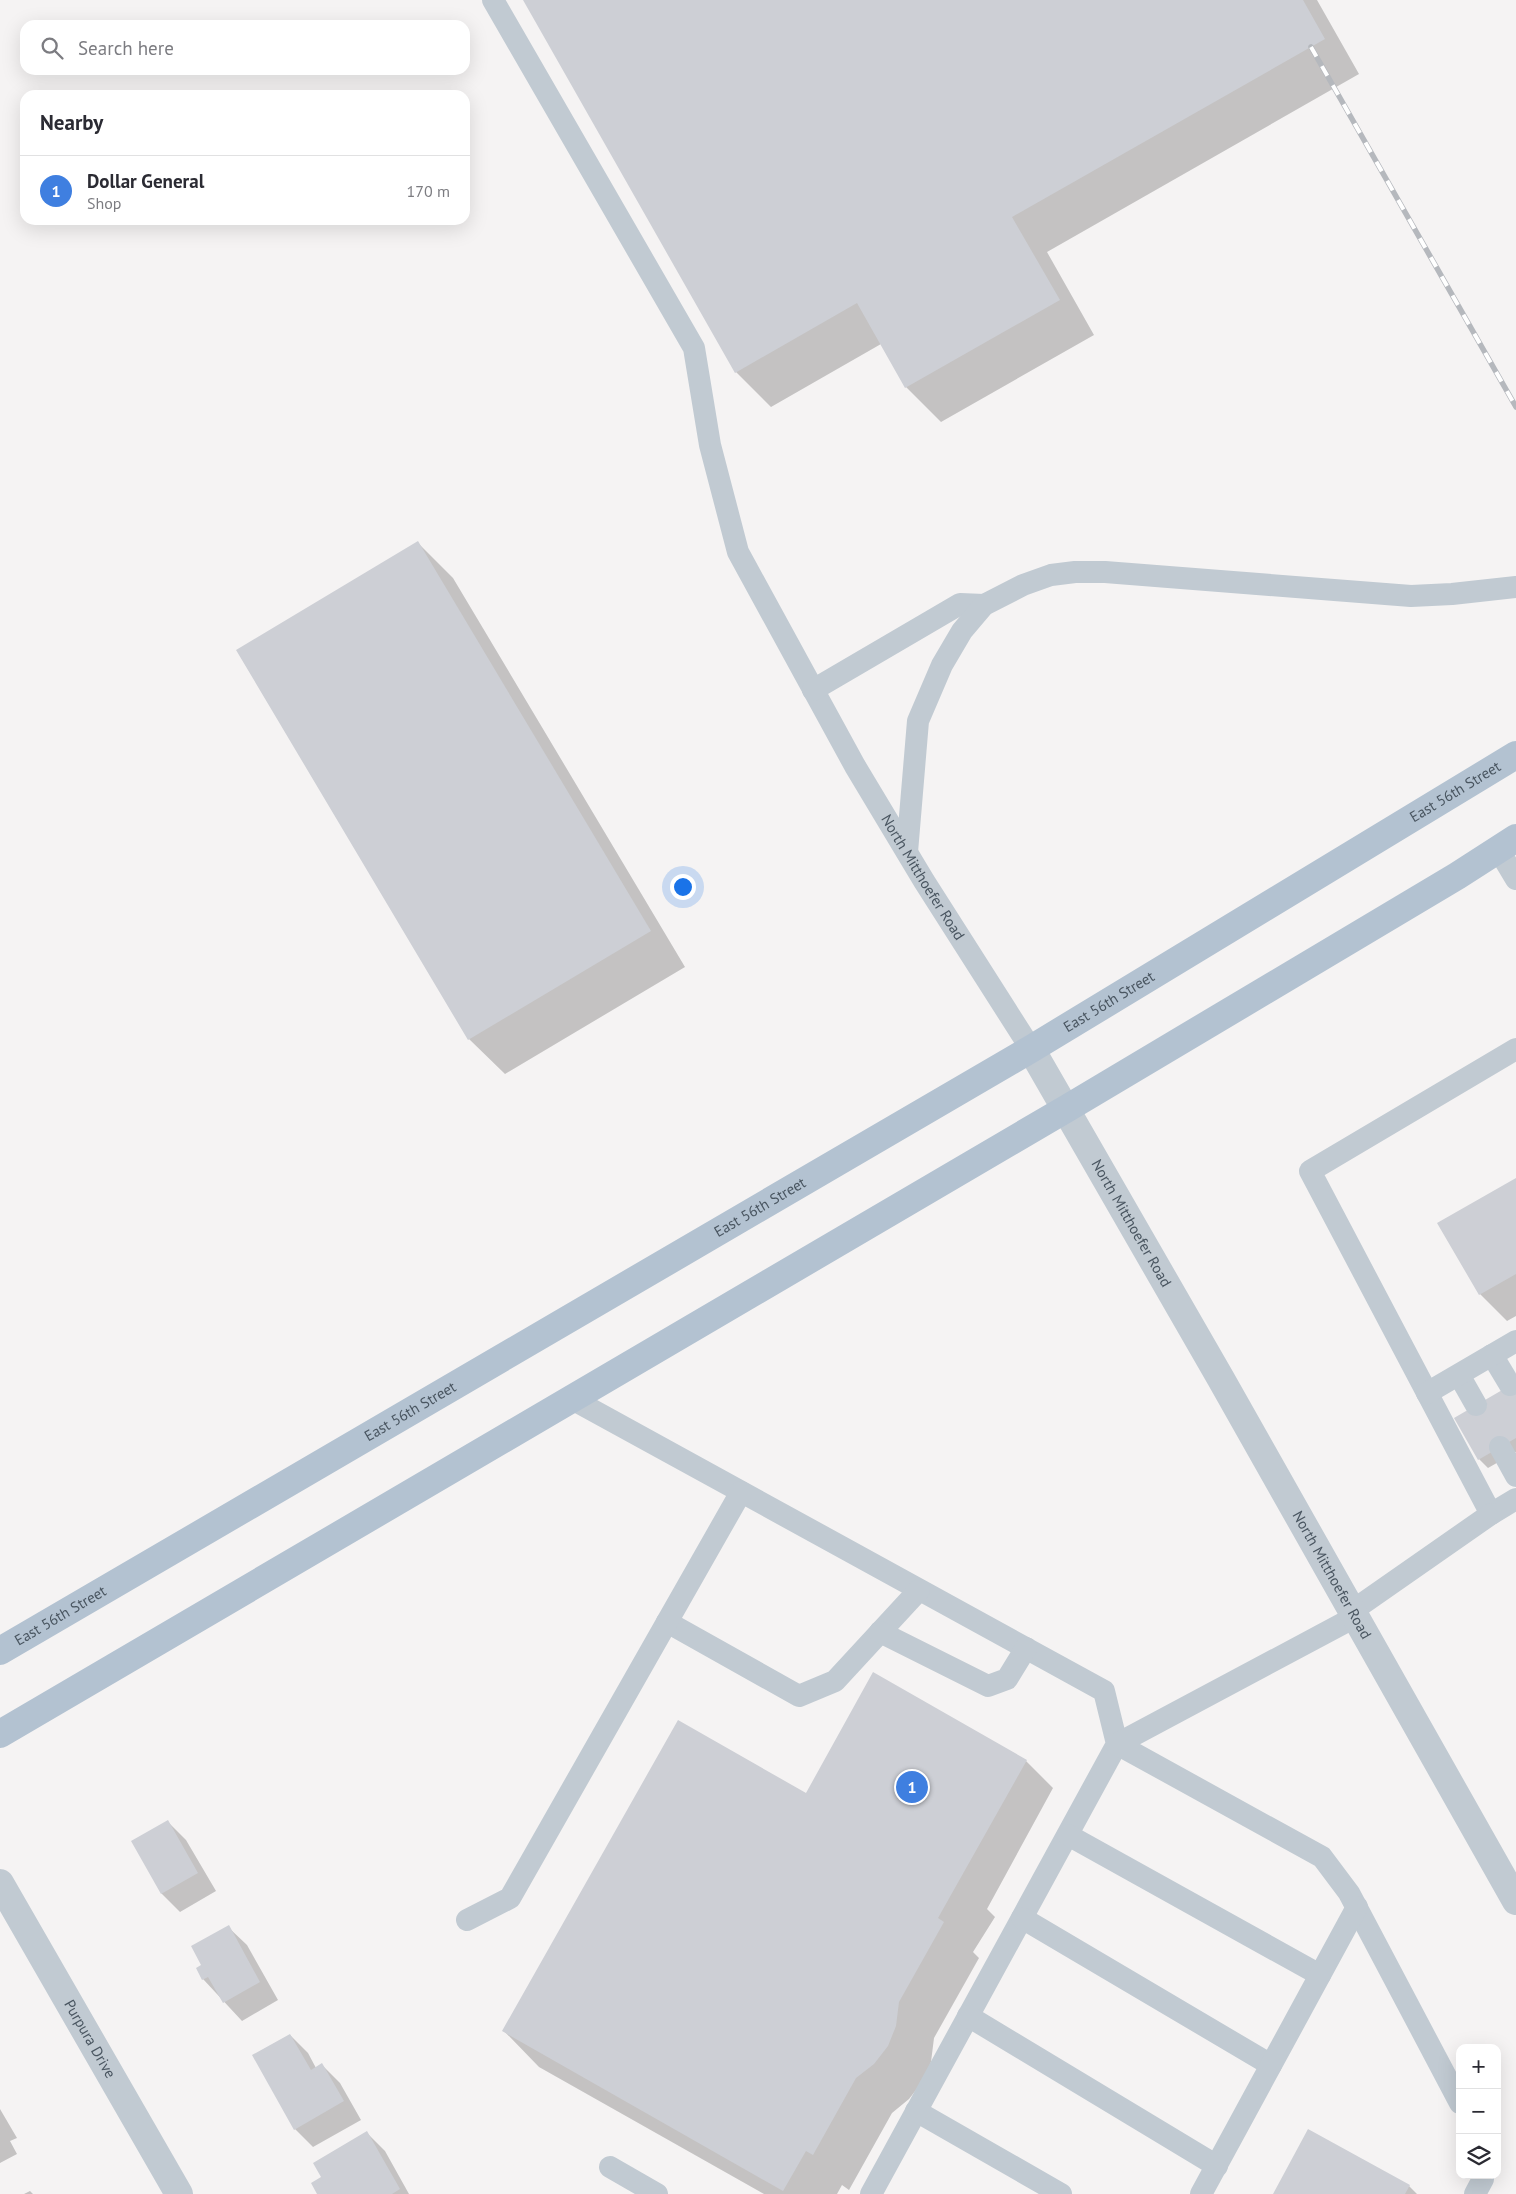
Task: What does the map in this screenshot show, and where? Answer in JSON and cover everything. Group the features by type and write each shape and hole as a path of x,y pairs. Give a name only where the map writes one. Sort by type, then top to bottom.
{"main road":[{"name":"East 56th Street","path":"0,1651 1031,1049 1516,754"},
{"path":"0,1734 574,1400 1066,1109 1507,844"}],"street":[{"name":"North Mitthoefer Road","path":"1031,1049 1516,1901"},
{"name":"Purpura Drive","path":"0,1884 178,2194"}],"lane":[{"name":"North Mitthoefer Road","path":"493,0 694,348 710,445 738,552 813,690 906,852 1031,1049"},
{"path":"906,852 918,721 947,657 962,631 984,605 1023,584 1051,575 1075,572 1105,572 1411,596 1452,594 1516,587"},
{"path":"813,690 960,604 984,605"},
{"path":"1507,844 1516,879"},
{"path":"1491,1514 1310,1171 1516,1049"},
{"path":"1427,1393 1516,1341"},
{"path":"1492,1356 1510,1386"},
{"path":"1459,1375 1476,1405"},
{"path":"574,1400 1104,1691 1117,1744 1322,1857 1357,1907 1456,2096"},
{"path":"1500,1447 1516,1476"},
{"path":"467,1920 510,1898 741,1492"},
{"path":"871,2194 1117,1744 1353,1614 1491,1514 1516,1499"},
{"path":"667,1622 799,1696 835,1681 919,1590"},
{"path":"880,1632 988,1686 1007,1679 1026,1648"},
{"path":"1068,1835 1320,1975"},
{"path":"1201,2194 1357,1907"},
{"path":"1022,1918 1271,2066"},
{"path":"968,2016 1217,2166"},
{"path":"916,2110 1061,2194"},
{"path":"610,2167 657,2194"},
{"path":"1475,2194 1483,2179"}],"building":[{"path":"523,0 1303,0 1325,39 1012,217 1060,300 905,388 857,303 735,373"},
{"path":"418,541 651,931 468,1040 236,650"},
{"path":"1516,1178 1516,1274 1479,1295 1437,1223"},
{"path":"1516,1382 1516,1438 1478,1460 1454,1418"},
{"path":"873,1672 1027,1760 938,1918 944,1922 899,2002 896,2026 888,2046 874,2064 856,2078 813,2155 806,2151 783,2191 502,2031 678,1720 806,1793"},
{"path":"168,1820 198,1873 161,1894 131,1841"},
{"path":"229,1925 260,1982 223,2003 208,1977 202,1980 196,1968 201,1965 191,1946"},
{"path":"290,2034 311,2070 322,2063 344,2101 294,2130 252,2055"},
{"path":"1308,2129 1410,2185 1405,2194 1273,2194"},
{"path":"367,2131 400,2189 392,2194 317,2194 311,2183 321,2177 313,2163"}],"railway":[{"path":"1311,47 1516,407"}],"place":[{"name":"Dollar General","path":"912,1787"}]}
